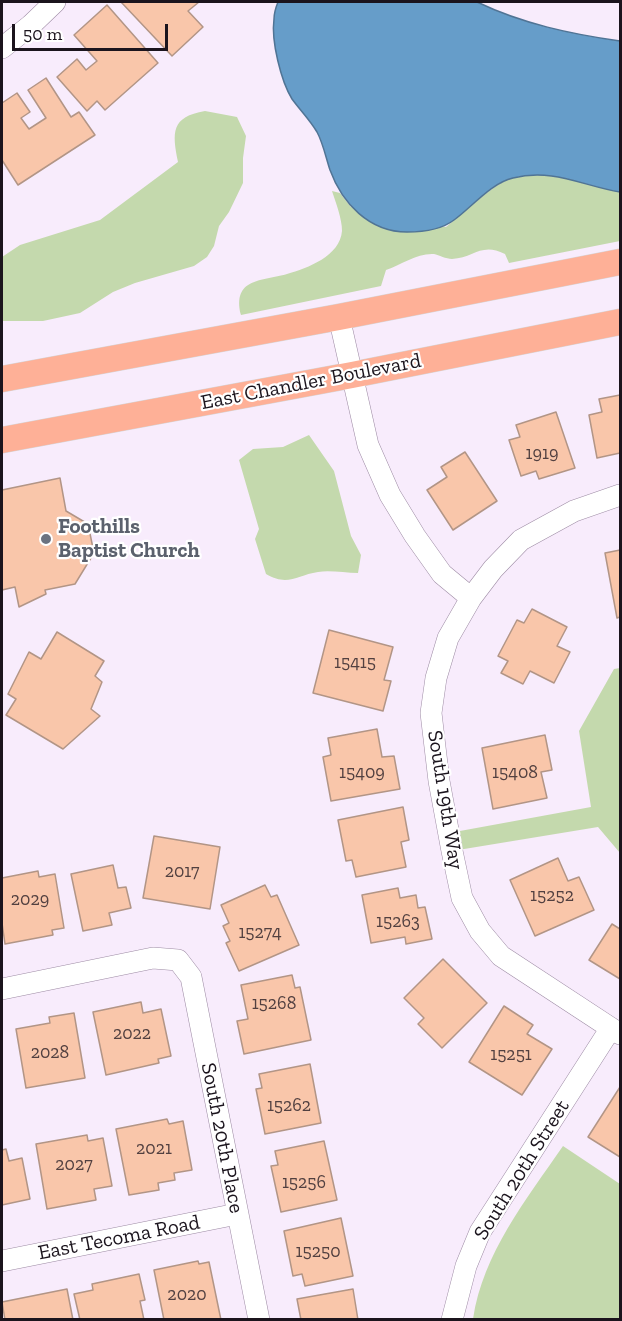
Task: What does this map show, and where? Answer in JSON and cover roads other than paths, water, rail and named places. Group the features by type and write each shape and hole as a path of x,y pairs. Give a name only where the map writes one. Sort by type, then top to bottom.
{"main road":[{"path":"2,380 621,262"},
{"name":"East Chandler Boulevard","path":"2,440 621,322"}],"street":[{"path":"2,48 55,2"},
{"path":"339,317 368,445 390,495 442,574 471,598"},
{"name":"South 19th Way","path":"616,1031 501,956 480,931 462,898 438,781 431,713 436,678 448,638 471,598 493,569 521,540 574,511 621,495"},
{"name":"South 20th Place","path":"2,989 153,958 178,960 191,977 259,1320"},
{"name":"South 20th Street","path":"452,1320 466,1266 480,1232 616,1031"},
{"name":"East Tecoma Road","path":"2,1261 237,1214"}],"water":[{"path":"278,2 477,2 494,10 547,27 620,41 620,192 555,176 528,175 497,185 454,220 438,228 413,232 393,231 369,221 342,194 330,170 317,132 292,99 284,82 273,28"}],"place":[{"name":"Foothills Baptist Church","path":"46,539"}]}
